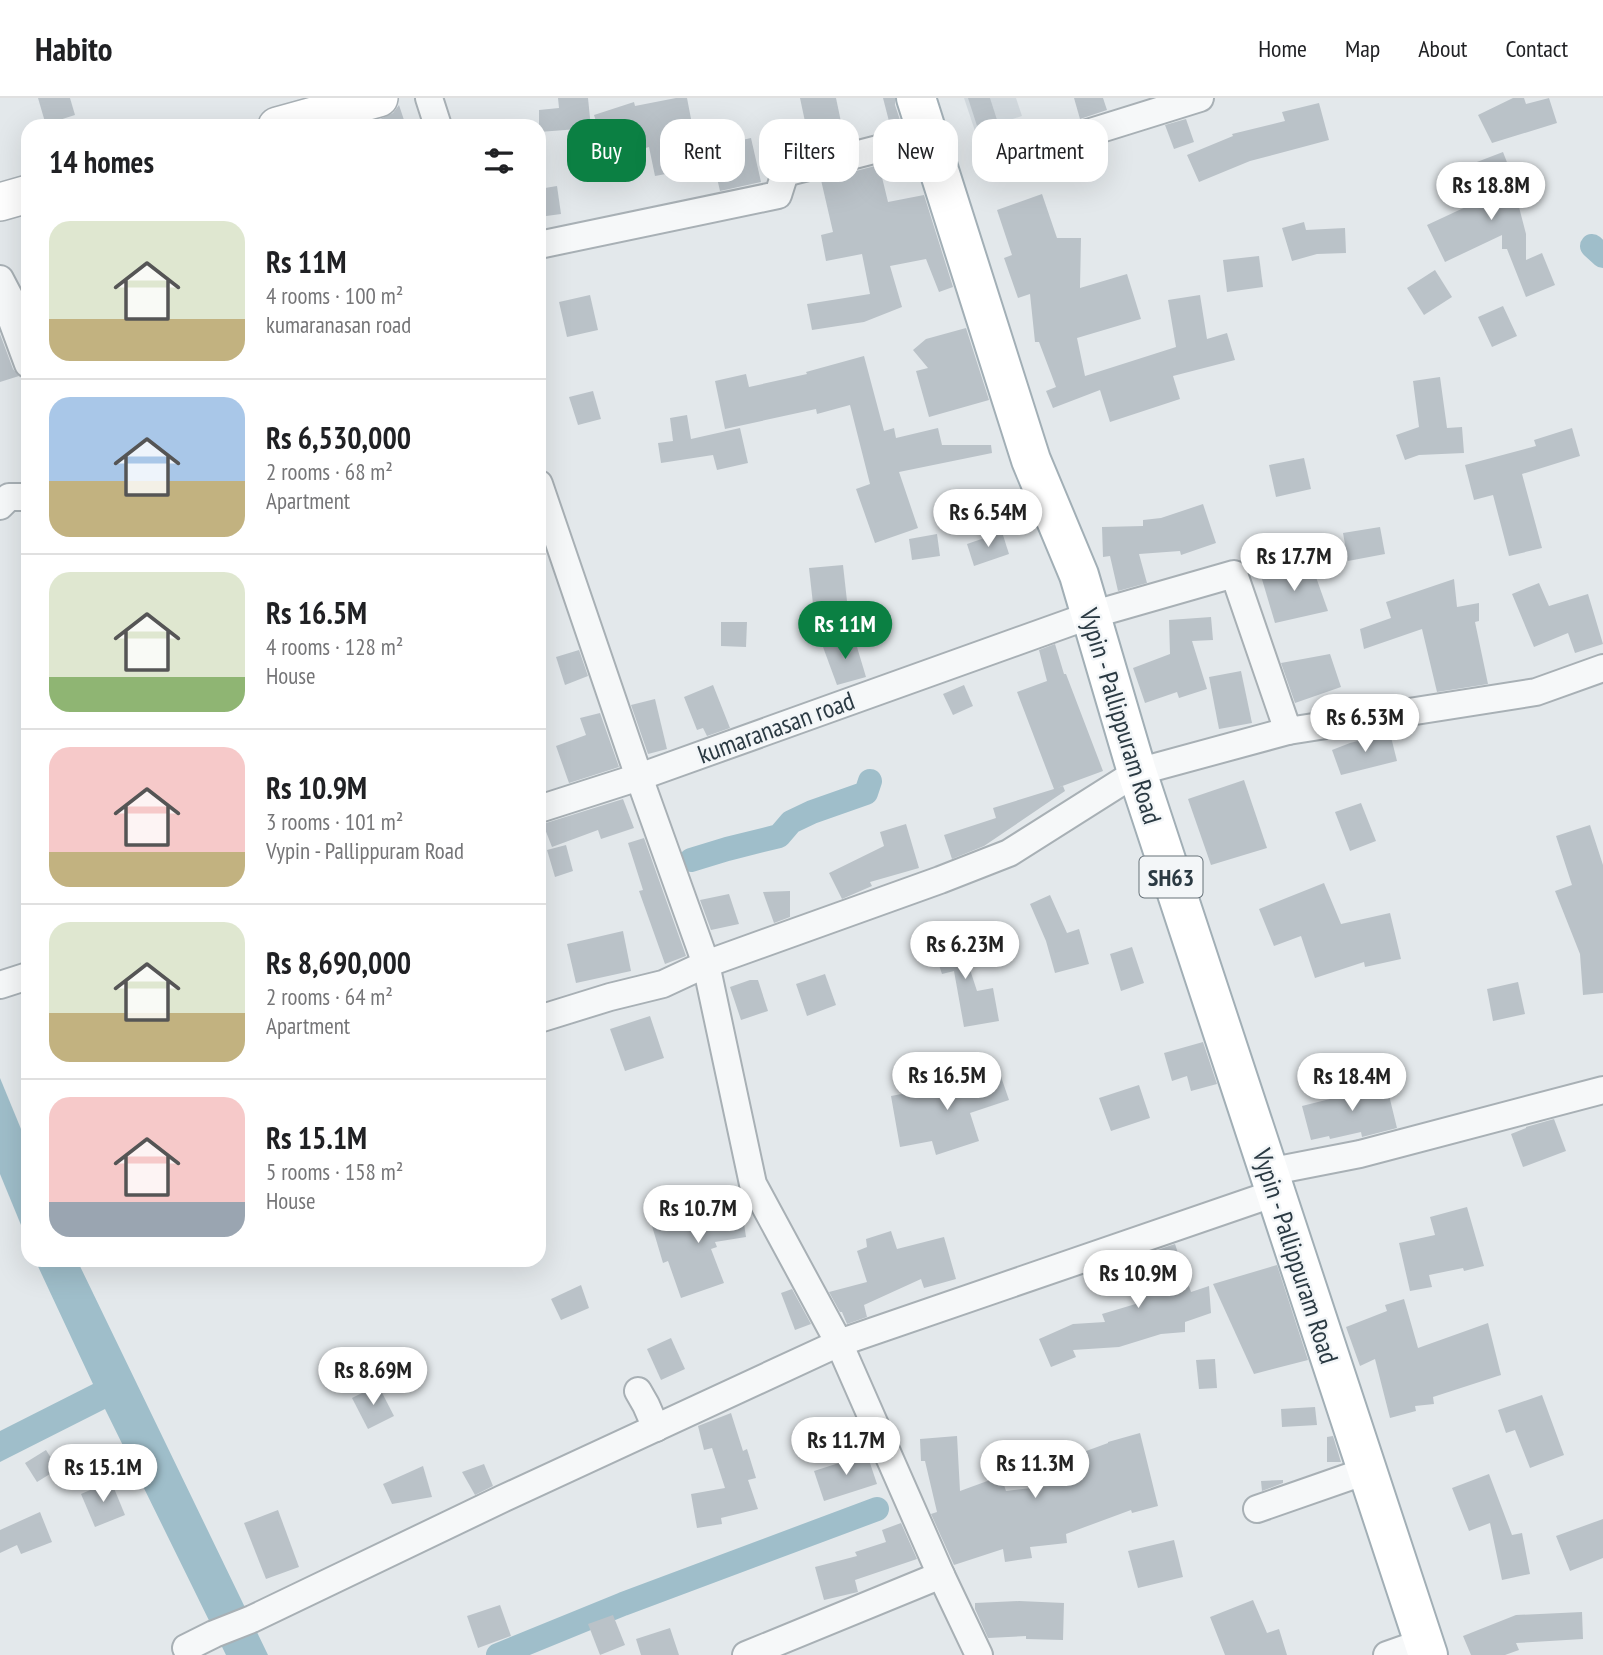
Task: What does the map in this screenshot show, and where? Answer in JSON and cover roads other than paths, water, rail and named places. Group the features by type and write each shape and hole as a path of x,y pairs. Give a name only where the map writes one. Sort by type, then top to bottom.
{"main road":[{"path":"285,116 379,98"},
{"name":"Vypin - Pallippuram Road","path":"916,98 923,119"},
{"name":"Vypin - Pallippuram Road","path":"943,182 1031,460 1079,575 1137,772 1426,1649"},
{"path":"0,202 21,196"}],"street":[{"path":"429,98 436,119"},
{"path":"1108,127 1200,98"},
{"path":"546,244 778,195 785,173 873,150"},
{"path":"0,279 10,300 10,318 21,346"},
{"path":"0,506 9,497 21,497"},
{"path":"546,504 706,964 753,1184 839,1343 979,1655"},
{"name":"kumaranasan road","path":"546,807 1090,615 1234,574 1288,731"},
{"path":"546,1017 663,984 706,964 1009,853 1137,772 1288,731 1536,692 1603,668"},
{"path":"0,985 21,978"},
{"path":"183,1653 214,1634 252,1619 502,1499 839,1343 1272,1182 1360,1154 1603,1090"},
{"path":"638,1391 656,1428"},
{"path":"1257,1509 1366,1471"},
{"path":"746,1655 941,1575"},
{"path":"1387,1655 1426,1649"}],"water":[{"path":"0,1078 21,1129 21,1225 0,1174"},
{"path":"38,1267 80,1267 268,1655 226,1655 105,1409 0,1462 0,1431 93,1384"}],"waterway":[{"path":"1592,246 1603,256"},
{"path":"691,860 779,836 791,822 866,793 870,781"},
{"path":"498,1655 623,1604 877,1509"}]}
